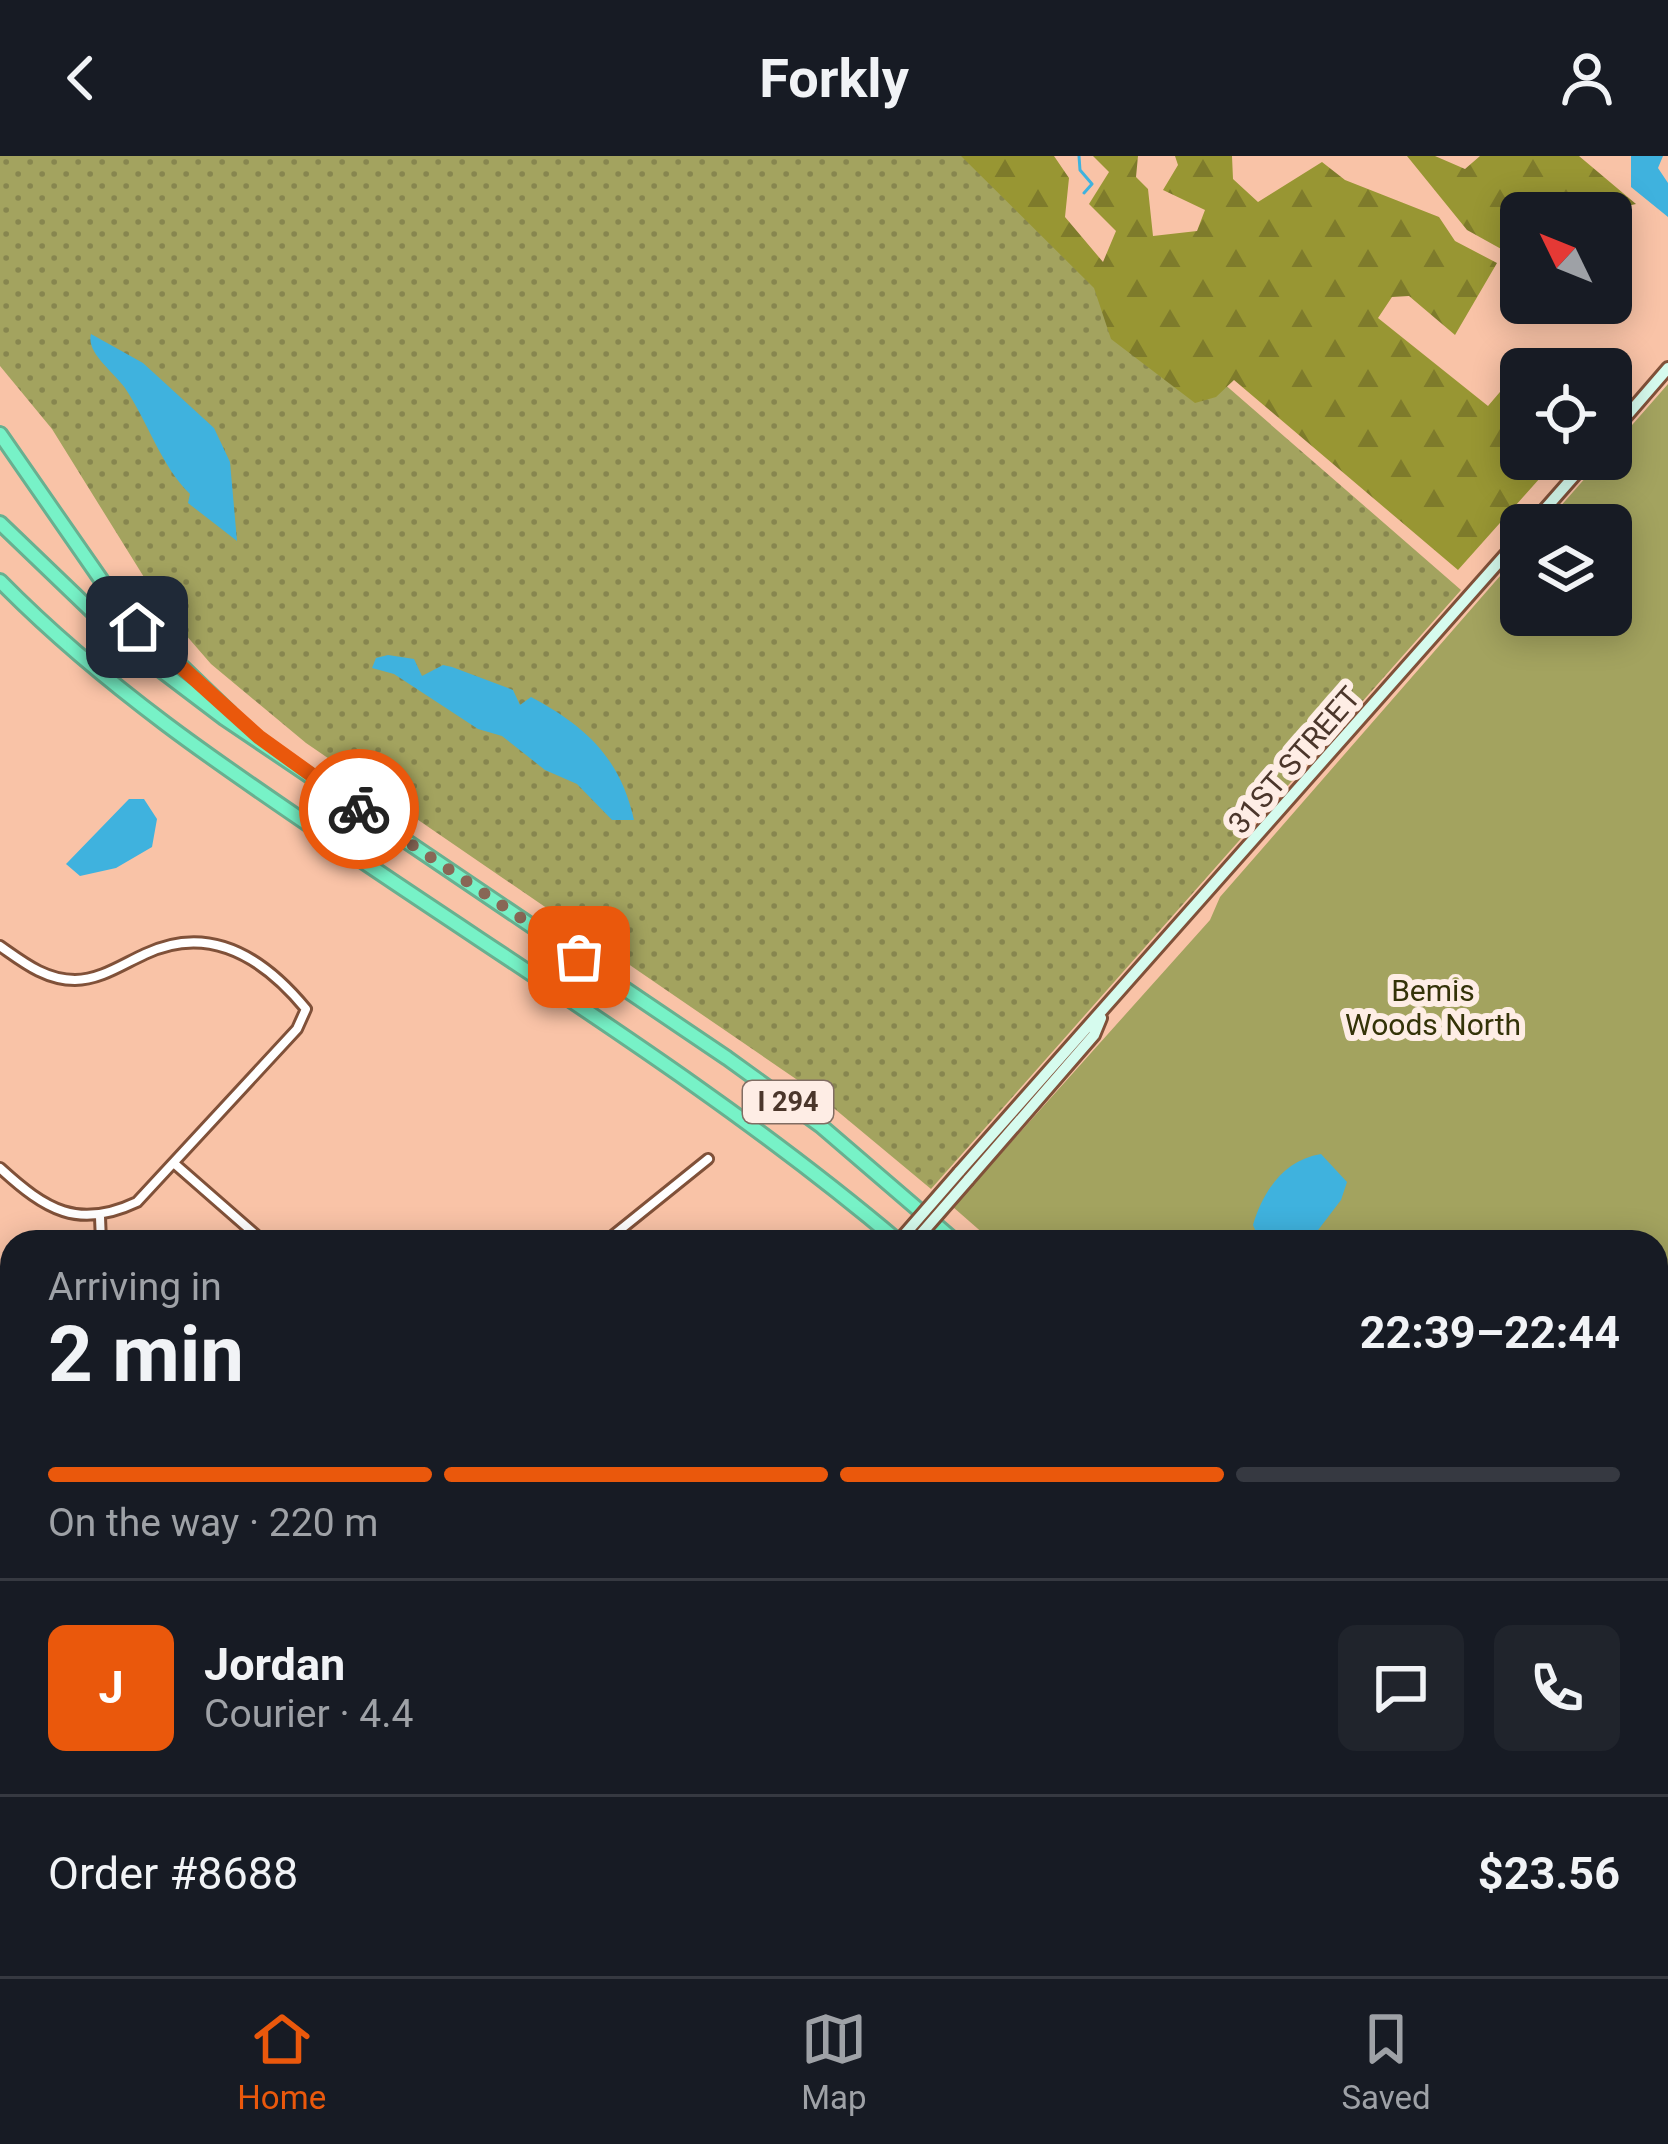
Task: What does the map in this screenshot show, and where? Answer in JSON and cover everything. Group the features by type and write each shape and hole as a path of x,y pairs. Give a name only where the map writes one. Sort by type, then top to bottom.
{"highway":[{"path":"0,434 137,627 296,767"},
{"name":"I 294","path":"0,523 125,643 296,767 727,1058 821,1126 942,1230"},
{"name":"I 294","path":"1,582 115,686 200,752 718,1101 883,1230"}],"main road":[{"path":"1632,410 1668,368"},
{"path":"1549,504 1571,480"},
{"name":"31ST STREET","path":"910,1230 963,1176 1500,561"},
{"name":"31ST STREET","path":"923,1230 963,1176"}],"street":[{"path":"0,946 38,971 77,980 171,944 217,943 253,958 306,1009 297,1029 145,1197 100,1217 47,1206 0,1168"},
{"path":"620,1230 708,1159"},
{"path":"176,1165 250,1230"},
{"path":"100,1217 101,1230"}],"green space":[{"path":"0,156 962,156 1461,590 931,1189 812,1090 306,743 211,664 165,611 52,429 0,366"},
{"path":"961,156 1054,156 1069,178 1065,217 1103,262 1116,231 1089,204 1109,172 1093,156 1138,156 1136,177 1148,189 1153,236 1197,231 1205,210 1163,190 1178,165 1175,156 1232,156 1233,179 1258,202 1322,162 1345,180 1439,217 1455,241 1497,263 1455,335 1409,296 1392,297 1378,318 1488,406 1500,392 1500,480 1538,480 1517,504 1500,504 1500,523 1458,570 1234,380 1216,397 1195,403 1111,339 1094,288"},
{"path":"1407,156 1435,156 1465,169 1480,156 1579,156 1622,192 1500,192 1500,248 1467,230"},
{"name":"Bemis Woods North","path":"1668,384 1668,1230 979,1230 953,1207 1210,920 1220,897 1500,576 1500,636 1632,636 1632,504 1562,504 1584,480 1632,480 1632,425"}],"water":[{"path":"1631,156 1663,156 1658,168 1668,183 1668,217 1631,187"},
{"path":"91,334 143,363 214,428 230,462 237,541 188,503 190,494 171,470 125,388 96,355"},
{"path":"376,658 414,659 422,676 443,665 452,667 513,690 520,705 531,697 568,720 609,761 634,820 612,820 577,784 545,770 502,736 478,729 394,674 372,668"},
{"path":"129,799 144,799 157,819 152,847 116,868 80,876 66,864"},
{"path":"1321,1154 1347,1182 1341,1200 1318,1230 1255,1230 1269,1189 1286,1170"}],"waterway":[{"path":"1079,156 1080,170 1092,184 1084,193"}],"way so far":[{"path":"359,809 579,957"}],"route":[{"path":"137,627 259,737 359,809"}]}
